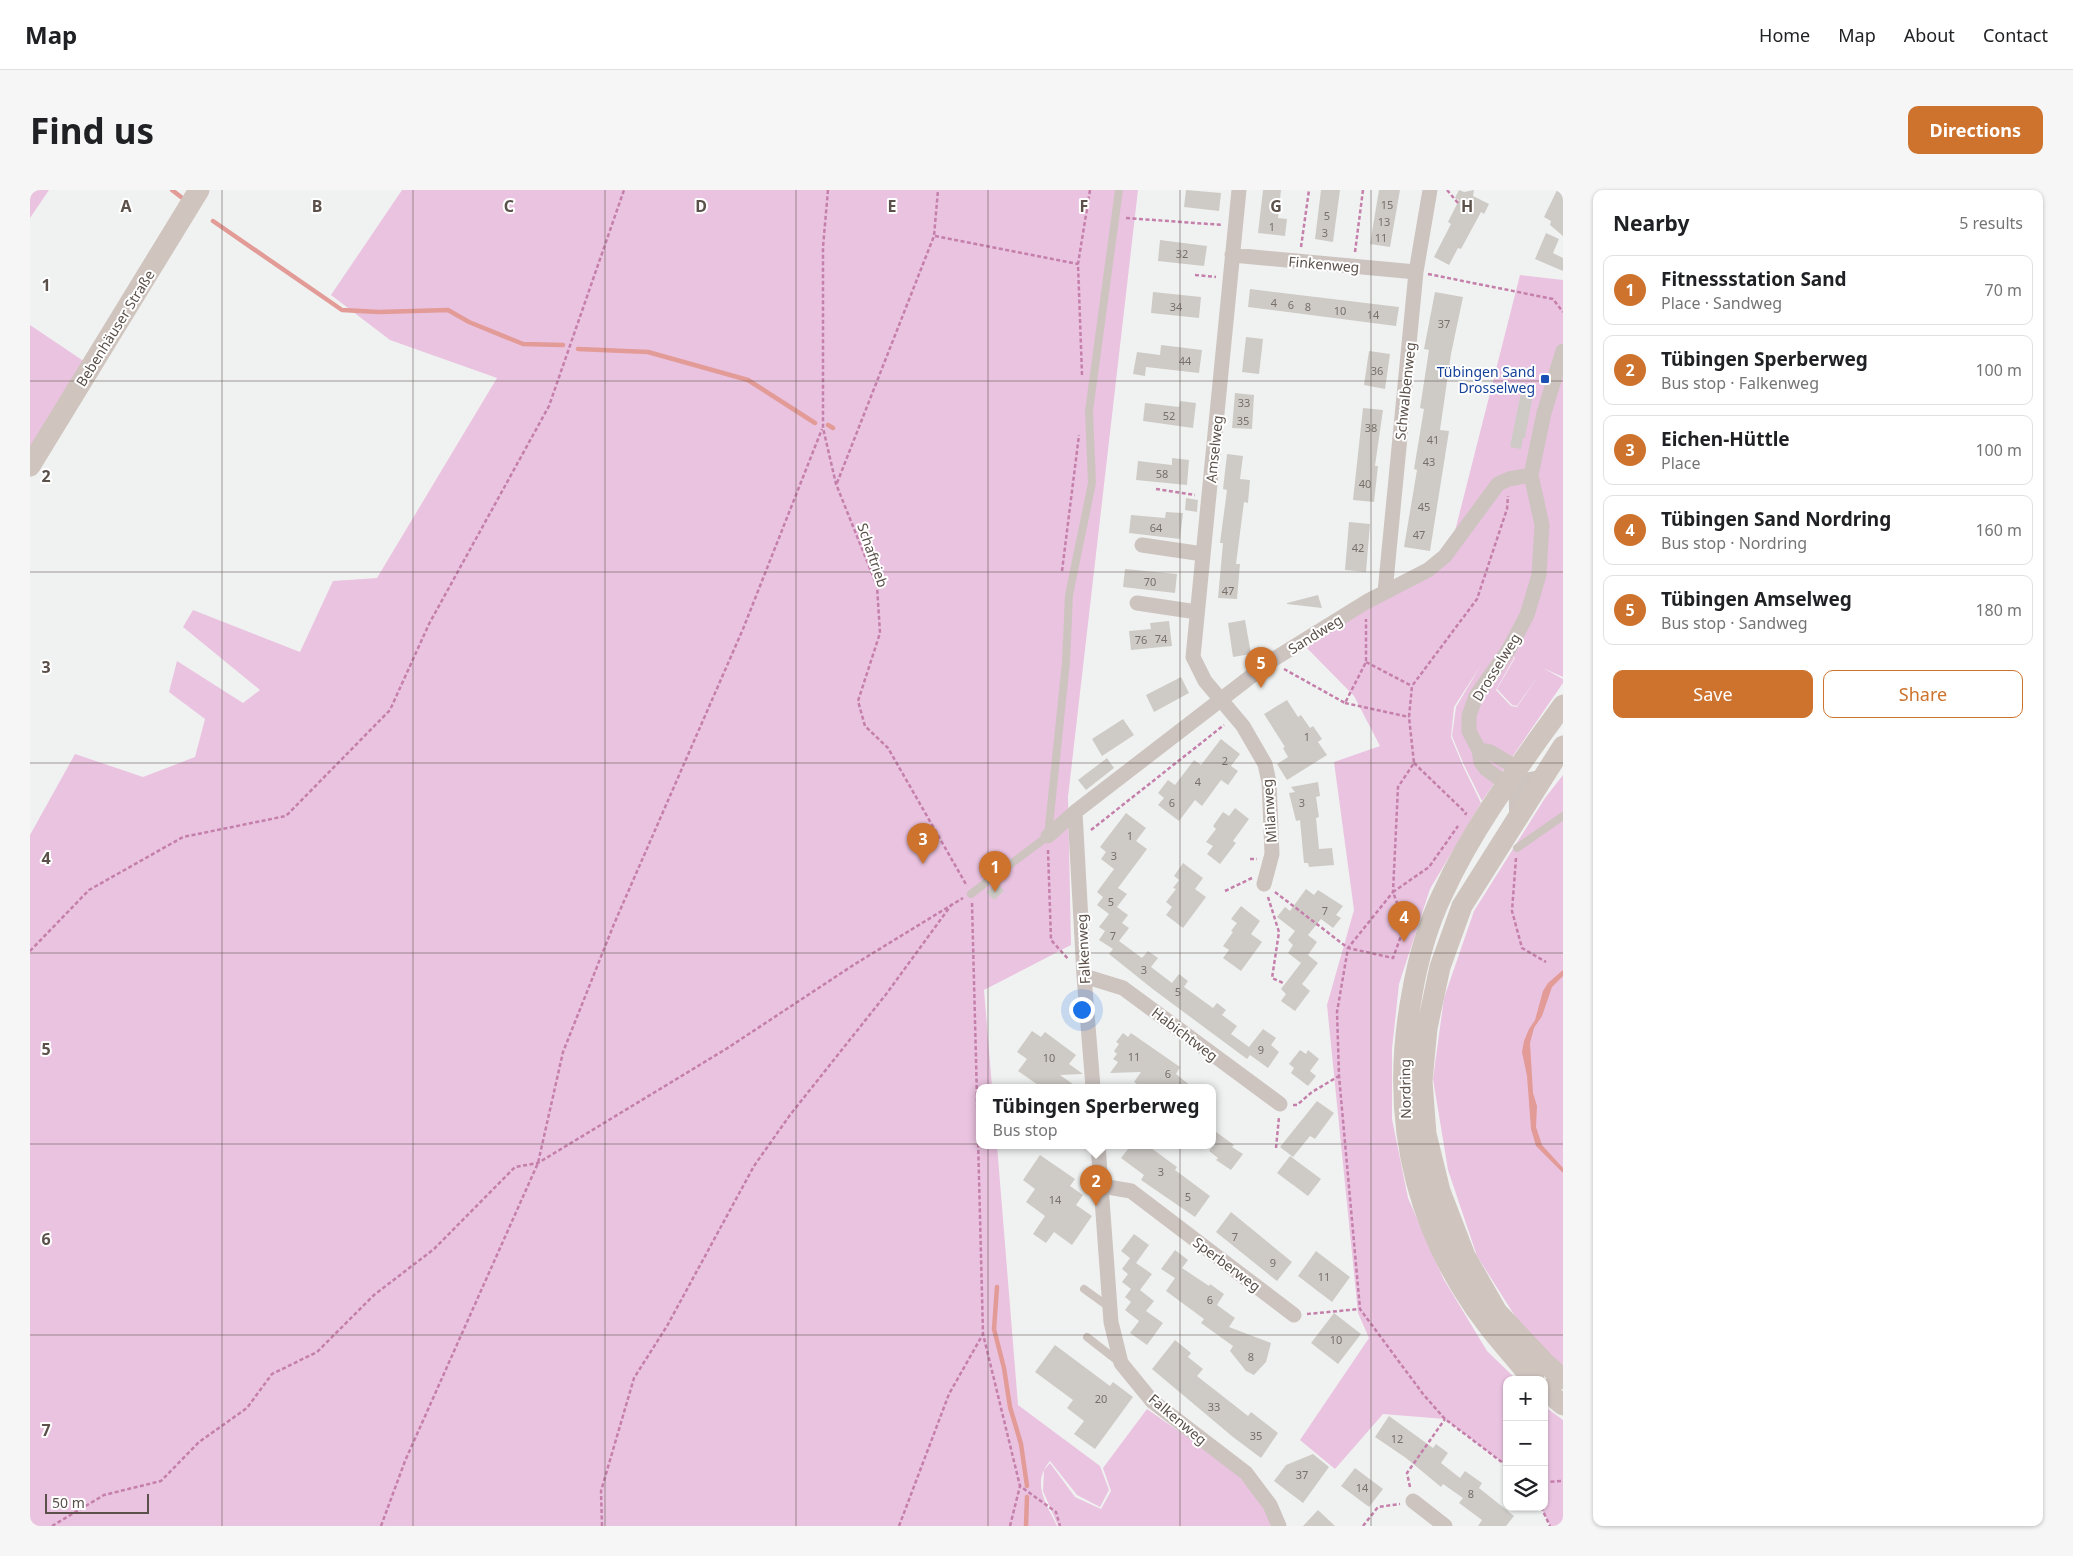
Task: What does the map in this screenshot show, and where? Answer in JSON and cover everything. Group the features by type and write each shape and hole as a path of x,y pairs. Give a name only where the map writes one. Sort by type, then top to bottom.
{"street":[{"name":"Bebenhäuser Straße","path":"30,466 199,190"},
{"name":"Amselweg","path":"1221,700 1205,681 1193,657 1239,190"},
{"name":"Schwalbenweg","path":"1385,592 1416,272 1430,190"},
{"name":"Finkenweg","path":"1232,255 1416,272"},
{"name":"Drosselweg","path":"1514,778 1486,769 1481,762 1479,750 1469,731 1469,716 1473,703 1486,680 1510,649 1527,615 1539,575 1542,525 1531,474 1544,413 1563,351"},
{"name":"Sandweg","path":"1048,836 1075,812 1271,661 1366,602 1420,575 1445,556 1498,484 1509,479 1531,474"},
{"path":"1142,545 1203,554"},
{"path":"1137,603 1197,612"},
{"name":"Milanweg","path":"1221,700 1254,741 1265,764 1269,782 1272,836 1272,854 1266,876"},
{"name":"Nordring","path":"1530,1376 1484,1323 1448,1266 1420,1197 1406,1138 1402,1086 1406,1027 1419,958 1442,895 1457,864 1563,705"},
{"name":"Nordring","path":"1563,746 1462,906 1440,967 1427,1028 1422,1081 1426,1125 1440,1191 1465,1256 1497,1312 1544,1362 1563,1379"},
{"path":"1514,778 1543,777"},
{"name":"Nordring","path":"1514,778 1517,817"},
{"name":"Falkenweg","path":"1075,812 1084,976 1093,1084"},
{"name":"Habichtweg","path":"1084,976 1123,988 1280,1104"},
{"name":"Falkenweg","path":"1098,1149 1110,1322 1122,1363 1152,1401 1246,1473 1270,1505 1279,1526"},
{"name":"Sperberweg","path":"1102,1186 1131,1191 1294,1315"},
{"path":"1548,1392 1563,1405"},
{"path":"1414,1501 1446,1526"}],"lane":[{"path":"972,894 1048,836 1066,662 1070,595 1092,483 1089,411 1117,218 1119,190"},
{"path":"1517,848 1563,816"},
{"path":"1084,1289 1110,1308"},
{"path":"1087,1337 1122,1363"}],"path":[{"path":"30,951 89,890 183,837 286,816 390,710 429,624 549,406 624,190"},
{"name":"Schaftrieb","path":"828,190 822,247 823,428 836,484 877,586 880,633 858,700 865,726 888,748 972,894"},
{"path":"836,484 934,236 938,190"},
{"path":"1082,381 1078,264 1090,190"},
{"path":"1299,261 1309,190"},
{"path":"1353,266 1363,190"},
{"path":"1447,190 1458,202"},
{"path":"1117,218 1236,226"},
{"path":"934,236 1078,264"},
{"path":"1416,272 1553,299 1563,312"},
{"path":"1195,275 1210,276"},
{"path":"381,1526 405,1460 538,1163 563,1052 618,915 743,629 823,428"},
{"path":"1062,575 1079,430"},
{"path":"1156,489 1209,497"},
{"path":"1345,703 1366,662 1366,602"},
{"path":"1271,661 1345,703 1408,717"},
{"path":"1366,662 1412,686"},
{"path":"1078,840 1235,716"},
{"path":"1266,876 1348,948 1393,958 1405,924 1393,892 1428,867 1466,813 1414,763"},
{"path":"1048,836 1051,940 1084,976"},
{"path":"1517,848 1512,910 1522,948 1546,962"},
{"path":"1225,890 1266,876"},
{"path":"1266,876 1280,932 1272,978 1284,983"},
{"path":"52,1526 104,1495 161,1482 199,1442 247,1408 272,1374 317,1352 374,1295 434,1250 515,1167 538,1163 726,1049 855,964 953,903 972,894 977,1084"},
{"path":"602,1526 601,1491 634,1378 667,1326 754,1166 790,1115 887,993 953,903"},
{"path":"1297,1105 1312,1092 1339,1076"},
{"path":"1276,1148 1280,1104"},
{"path":"978,1149 983,1334 1020,1486 1010,1526"},
{"path":"1294,1315 1360,1309"},
{"path":"898,1526 948,1394 983,1334"},
{"path":"1363,1526 1378,1508 1414,1501 1407,1473 1445,1419"},
{"path":"1548,1482 1563,1481"},
{"path":"1020,1486 1056,1512 1060,1526"},
{"path":"1543,1511 1550,1526"}],"shaded area":[{"path":"30,190 49,190 30,218"},
{"path":"402,190 1138,190 1068,797 1071,945 984,990 992,1084 976,1084 976,1149 997,1149 1018,1405 1100,1466 1109,1490 1100,1507 1077,1495 1050,1461 1044,1469 1041,1485 1045,1501 1057,1526 30,1526 30,835 75,754 143,777 195,757 205,719 169,692 177,661 243,703 260,690 183,627 193,610 300,652 333,581 377,578 497,378 390,340 331,295"},
{"path":"1520,275 1563,280 1563,677 1543,668 1563,679 1563,683 1482,801 1452,736 1456,707 1481,665 1454,707 1451,737 1481,803 1430,889 1399,984 1392,1049 1392,1119 1408,1198 1443,1278 1487,1351 1513,1376 1503,1376 1503,1463 1445,1419 1383,1414 1335,1469 1300,1440 1369,1338 1358,1313 1327,1005 1354,910 1334,762 1380,746 1354,696 1305,646 1373,606 1428,578 1455,531","holes":["1505,650 1515,658 1497,689 1512,705 1517,706 1540,673 1517,707 1511,706 1496,690 1514,658"]},
{"path":"30,325 91,366 30,466"},
{"path":"1563,775 1563,1369 1520,1324 1477,1256 1448,1170 1433,1079 1444,998 1474,911 1545,798"},
{"path":"1563,970 1563,976 1552,987 1542,1016 1534,1028 1530,1043 1533,1093 1537,1106 1536,1127 1542,1145 1563,1168 1563,1173 1536,1146 1531,1129 1527,1076 1522,1052 1524,1041 1535,1020 1543,991 1548,983"},
{"path":"1147,1409 1230,1467 1260,1499 1273,1526 1058,1526 1043,1491 1044,1470 1050,1463 1075,1497 1101,1509 1111,1491 1103,1468"},
{"path":"1548,1409 1563,1420 1563,1526 1550,1526 1543,1511 1548,1511"}],"building":[{"path":"1186,190 1221,193 1219,211 1184,207"},
{"path":"1263,190 1281,190 1278,218 1287,219 1285,236 1258,233"},
{"path":"1321,190 1340,190 1333,242 1315,239"},
{"path":"1379,190 1400,190 1390,247 1370,244"},
{"path":"1459,190 1464,192 1474,190 1473,196 1489,204 1484,214 1481,212 1461,249 1458,248 1449,265 1434,257 1451,224 1448,222 1459,200 1455,198"},
{"path":"1557,190 1563,190 1563,236 1550,225 1551,221 1544,217"},
{"path":"1546,233 1559,239 1553,253 1563,258 1563,271 1535,259"},
{"path":"1160,240 1207,246 1204,266 1158,261"},
{"path":"1250,289 1399,307 1396,326 1248,307"},
{"path":"1153,292 1201,297 1199,318 1151,313"},
{"path":"1435,292 1463,297 1451,354 1440,430 1449,431 1430,551 1404,547 1417,470 1414,469 1424,409 1420,408 1429,350 1424,349"},
{"path":"1246,337 1263,339 1259,374 1242,372"},
{"path":"1161,345 1202,350 1199,373 1146,367 1145,376 1133,374 1137,352 1160,355"},
{"path":"1369,351 1390,354 1385,389 1364,385"},
{"path":"1522,387 1534,389 1525,438 1523,438 1521,449 1510,447"},
{"path":"1235,393 1254,395 1252,429 1232,428"},
{"path":"1180,401 1196,403 1193,428 1143,421 1145,403 1179,407"},
{"path":"1363,408 1383,410 1375,466 1378,466 1374,502 1353,500"},
{"path":"1227,454 1243,456 1240,479 1250,480 1248,503 1244,502 1236,564 1240,564 1237,599 1218,598 1223,543 1220,543 1227,490 1223,489"},
{"path":"1172,458 1189,460 1187,485 1136,480 1138,461 1172,465"},
{"path":"1186,498 1198,500 1197,512 1185,510"},
{"path":"1166,512 1183,513 1180,539 1129,533 1131,515 1165,518"},
{"path":"1349,522 1370,524 1366,572 1345,570"},
{"path":"1125,569 1177,574 1175,593 1123,587"},
{"path":"1318,595 1322,608 1287,604 1287,603"},
{"path":"1245,620 1251,654 1233,657 1228,623"},
{"path":"1169,621 1172,646 1131,650 1129,631 1151,629 1150,623"},
{"path":"1181,677 1189,693 1154,712 1146,695"},
{"path":"1287,700 1298,717 1301,715 1310,728 1313,726 1322,739 1318,742 1327,755 1287,780 1277,764 1288,757 1283,748 1285,747 1264,714"},
{"path":"1123,719 1134,735 1102,756 1092,739"},
{"path":"1221,739 1240,754 1231,766 1238,771 1228,785 1221,780 1202,806 1195,800 1179,821 1158,805 1164,798 1158,793 1168,780 1175,785 1194,760 1201,765"},
{"path":"1107,758 1114,768 1086,790 1078,780"},
{"path":"1318,782 1320,796 1316,797 1319,817 1316,818 1319,849 1332,848 1334,865 1309,867 1308,863 1304,863 1300,820 1296,821 1289,793 1295,792 1291,787"},
{"path":"1235,808 1249,819 1233,841 1236,843 1220,864 1207,854 1213,846 1206,842 1216,829 1213,826 1223,812 1229,816"},
{"path":"1126,813 1146,828 1136,841 1147,849 1118,888 1127,894 1117,907 1128,915 1122,923 1129,928 1119,941 1142,958 1148,951 1158,958 1151,967 1172,983 1179,974 1188,981 1184,987 1213,1008 1217,1003 1226,1010 1222,1015 1237,1026 1231,1034 1249,1047 1263,1029 1276,1038 1271,1045 1279,1052 1268,1068 1250,1055 1247,1059 1154,990 1109,954 1113,949 1099,940 1105,931 1099,927 1109,914 1097,905 1103,897 1097,892 1114,869 1101,859 1106,852 1100,847"},
{"path":"1183,863 1203,878 1195,889 1206,897 1183,928 1166,915 1172,907 1166,902 1176,889 1173,888 1179,880 1174,876"},
{"path":"997,883 1004,891 994,900 986,892"},
{"path":"1306,889 1314,895 1318,890 1343,906 1336,915 1341,918 1333,928 1321,919 1308,935 1317,942 1308,955 1318,963 1302,984 1310,991 1295,1011 1281,1001 1286,994 1281,989 1301,963 1288,953 1293,945 1288,940 1295,931 1277,917 1285,907 1290,911"},
{"path":"1241,906 1260,921 1251,934 1262,942 1241,971 1223,958 1229,950 1223,946 1237,923 1231,919"},
{"path":"1032,1031 1041,1037 1045,1032 1076,1055 1069,1064 1083,1074 1060,1075 1073,1084 1037,1084 1018,1071 1027,1059 1017,1052"},
{"path":"1123,1033 1128,1037 1131,1033 1180,1067 1176,1074 1188,1084 1137,1084 1134,1082 1141,1072 1110,1073 1118,1062 1113,1059 1117,1054 1114,1051 1119,1044 1116,1042"},
{"path":"1300,1050 1306,1054 1308,1050 1319,1059 1310,1071 1316,1076 1308,1086 1291,1073 1294,1068 1289,1064"},
{"path":"1317,1101 1334,1113 1315,1139 1310,1136 1293,1157 1280,1147"},
{"path":"1216,1132 1234,1145 1232,1147 1243,1154 1231,1170 1216,1160 1218,1158 1209,1151 1210,1149 1216,1149"},
{"path":"1128,1149 1152,1149 1177,1167 1175,1170 1210,1196 1195,1217 1141,1180 1144,1175 1121,1158"},
{"path":"1040,1155 1075,1179 1070,1186 1083,1195 1076,1205 1092,1216 1072,1245 1054,1232 1046,1243 1033,1234 1045,1216 1026,1202 1035,1189 1023,1180"},
{"path":"1290,1156 1321,1179 1308,1196 1277,1173"},
{"path":"1231,1212 1292,1262 1277,1281 1216,1232"},
{"path":"1134,1234 1149,1245 1136,1263 1152,1274 1140,1290 1154,1301 1146,1311 1163,1323 1147,1345 1130,1333 1139,1321 1125,1310 1131,1302 1125,1297 1131,1289 1122,1282 1128,1274 1122,1269 1130,1258 1121,1251"},
{"path":"1175,1250 1188,1260 1182,1268 1224,1294 1217,1305 1235,1318 1229,1327 1271,1343 1266,1362 1254,1375 1246,1371 1230,1351 1233,1346 1201,1323 1204,1319 1166,1291 1175,1278 1161,1269"},
{"path":"1316,1251 1350,1277 1332,1302 1298,1276"},
{"path":"1334,1313 1361,1334 1338,1364 1311,1343"},
{"path":"1175,1340 1191,1353 1188,1357 1203,1369 1197,1376 1248,1416 1251,1412 1278,1433 1261,1458 1152,1369"},
{"path":"1055,1345 1110,1386 1113,1382 1133,1397 1095,1449 1074,1434 1084,1421 1067,1408 1073,1400 1035,1372"},
{"path":"1389,1416 1433,1448 1436,1444 1448,1453 1441,1463 1460,1478 1465,1471 1482,1483 1479,1488 1503,1507 1503,1511 1508,1511 1514,1516 1506,1526 1478,1526 1482,1520 1459,1503 1463,1498 1443,1484 1441,1487 1406,1458 1375,1437"},
{"path":"1313,1454 1329,1467 1303,1503 1274,1481 1286,1465"},
{"path":"1355,1468 1383,1489 1369,1507 1341,1486"},
{"path":"1318,1510 1335,1526 1303,1526"}],"waterway":[{"path":"172,190 181,197"},
{"path":"213,221 342,310 379,312 448,310 469,322 523,344 563,345"},
{"path":"578,349 648,352 748,380 815,423"},
{"path":"828,425 833,428"},
{"path":"997,1287 994,1329 1004,1368 1010,1407 1021,1444 1027,1486"},
{"path":"1026,1526 1027,1497"}],"place":[{"name":"Tübingen Sand Drosselweg","path":"1545,379"},
{"name":"Tübingen Amselweg","path":"1261,688"},
{"name":"Eichen-Hüttle","path":"923,864"},
{"name":"Fitnessstation Sand","path":"995,892"},
{"name":"Tübingen Sand Nordring","path":"1404,942"},
{"name":"Tübingen Sperberweg","path":"1096,1206"}]}
